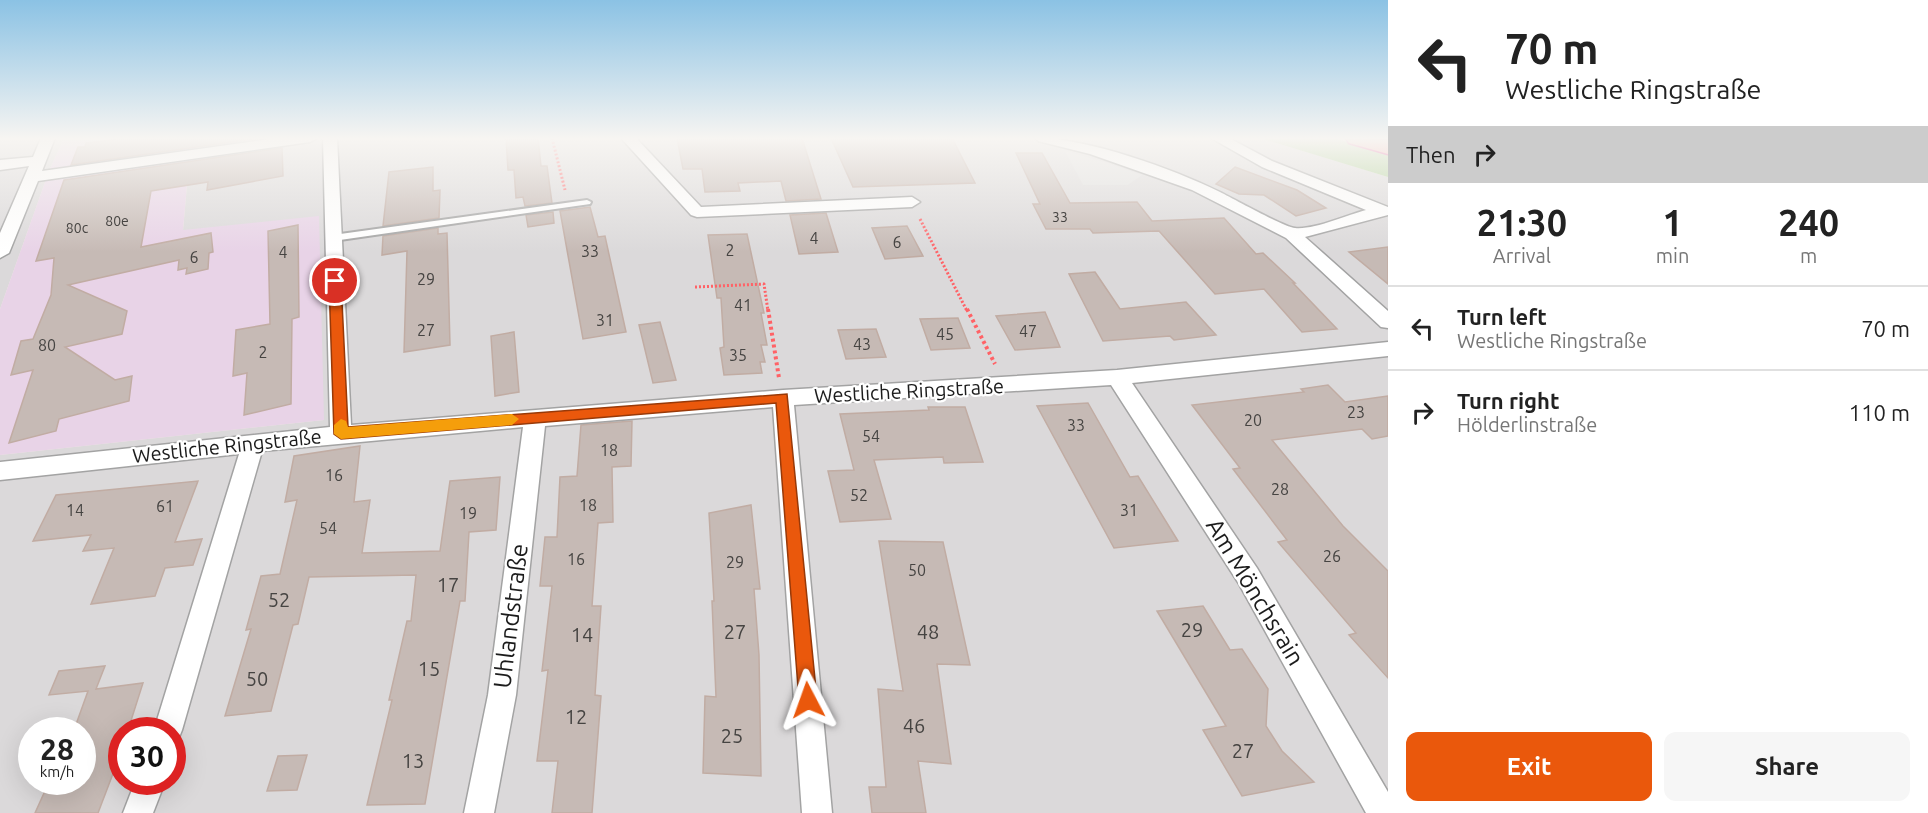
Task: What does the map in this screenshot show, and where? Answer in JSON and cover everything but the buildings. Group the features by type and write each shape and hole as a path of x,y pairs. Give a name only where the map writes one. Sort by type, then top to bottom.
{"street":[{"path":"0,253 30,177 38,176"},
{"path":"331,176 341,434"},
{"path":"663,176 697,212 912,202"},
{"path":"1165,176 1198,187 1292,234 1388,322"},
{"path":"1297,176 1384,211"},
{"path":"1292,234 1325,228 1384,211"},
{"name":"Westliche Ringstraße","path":"0,471 341,434 783,398 1006,386 1117,377 1388,349"},
{"name":"Am Mönchsrain","path":"1117,377 1248,576 1383,813"},
{"path":"783,398 795,519 817,813"},
{"name":"Uhlandstraße","path":"479,813 502,694 535,417"},
{"path":"172,717 253,443"},
{"path":"138,813 145,795"}],"lane":[{"path":"333,238 587,202"}],"path":[{"path":"562,176 569,204"},
{"path":"912,202 1006,386"},
{"path":"695,287 764,284 783,398"}],"shaded area":[{"path":"0,176 47,176 0,309"},
{"path":"47,176 188,176 183,230 319,216 324,420 0,455 0,309"},
{"path":"188,176 1388,177 1388,813 0,813 0,455 324,420 183,231"},
{"path":"1078,176 1141,176 1128,185 1083,185"}],"slow traffic":[{"path":"341,425 341,434 512,419"}],"route":[{"path":"335,281 341,434 783,398 795,519 808,700"}]}
